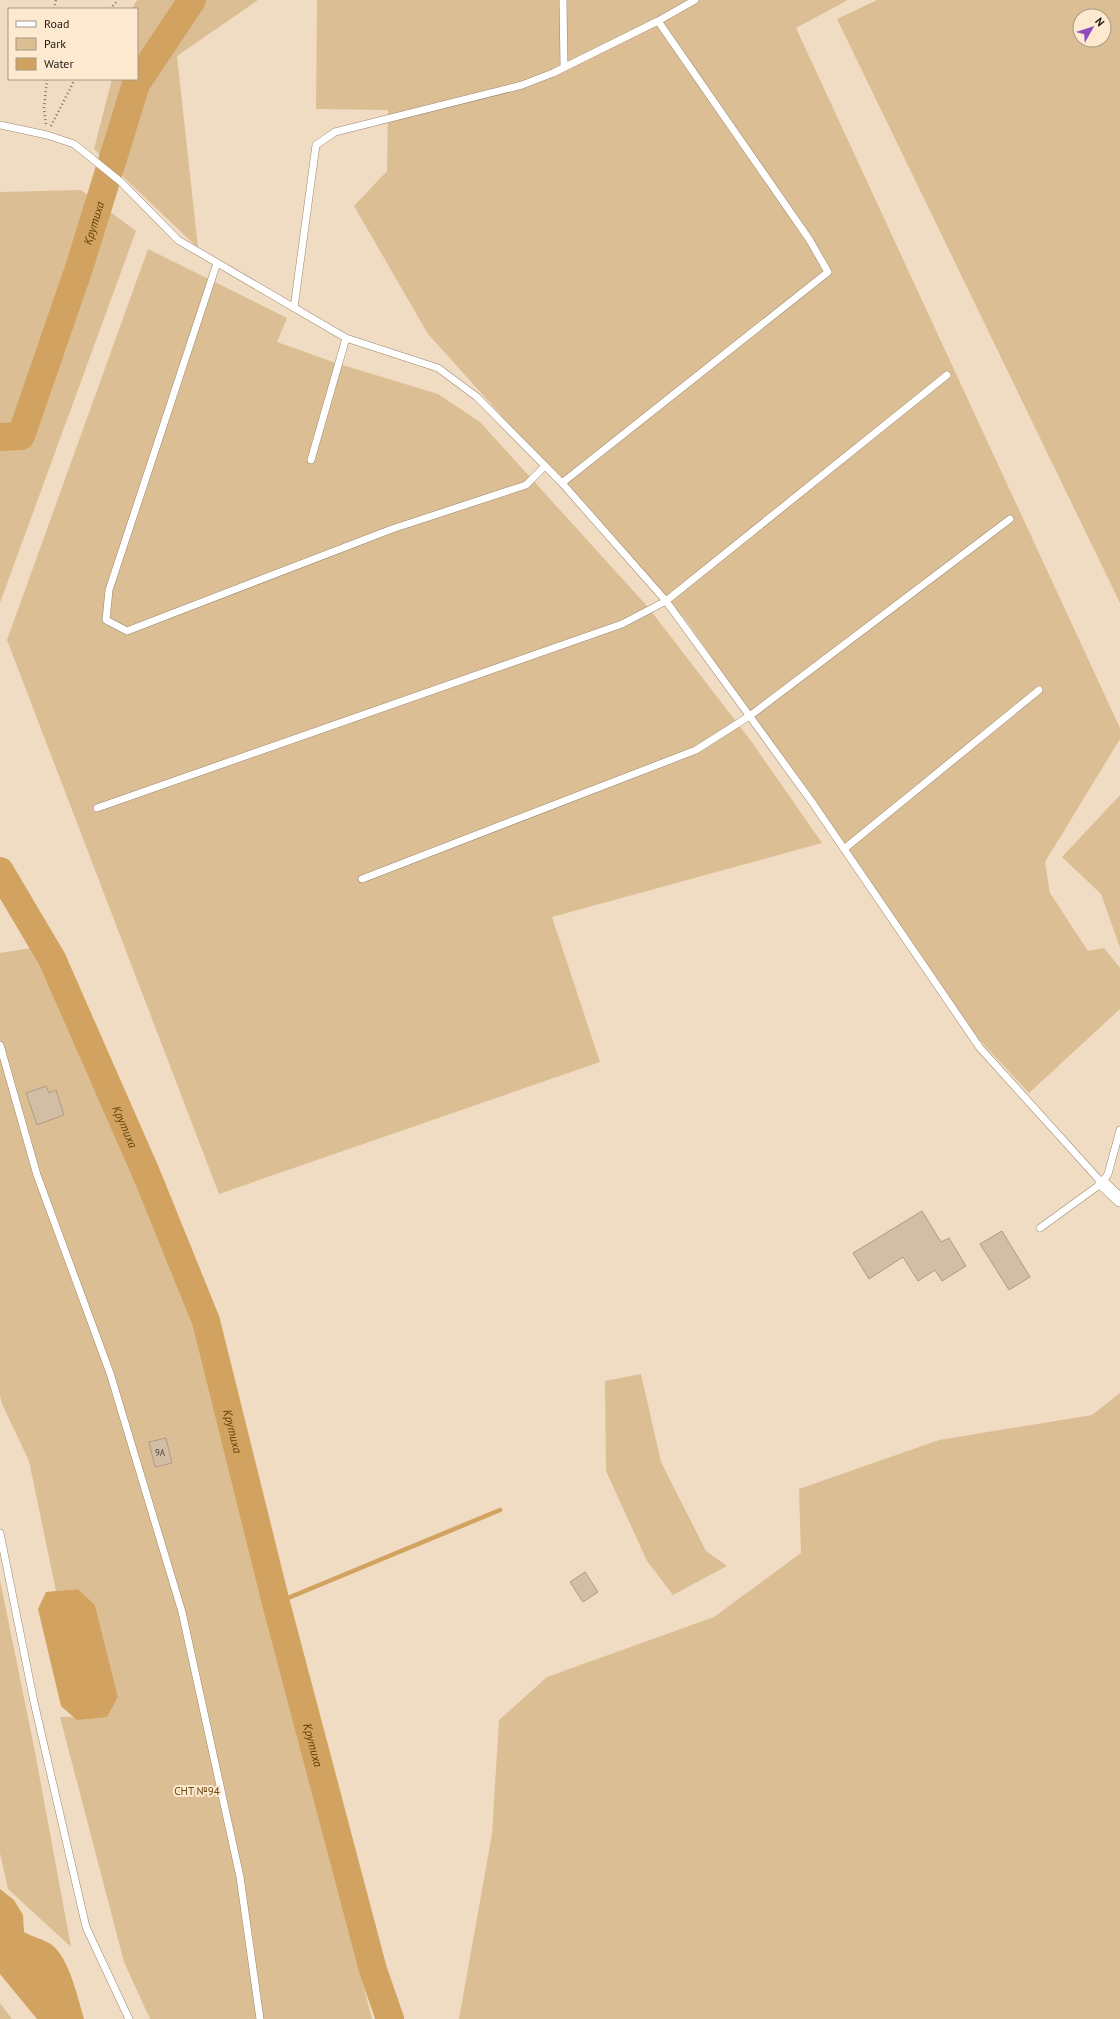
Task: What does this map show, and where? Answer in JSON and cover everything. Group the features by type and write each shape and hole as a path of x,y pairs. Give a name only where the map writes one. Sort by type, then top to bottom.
{"street":[{"path":"1102,1182 1120,1200"}],"lane":[{"path":"563,0 564,67"},
{"path":"294,308 316,145 335,132 522,85 564,67 695,0"},
{"path":"562,483 828,272 810,239 658,20"},
{"path":"0,125 47,135 74,144 121,182 178,240 346,338 438,368 478,397 562,483 666,600 751,716 980,1048 1102,1182"},
{"path":"217,263 109,590 106,620 127,631 392,529 526,485 545,466"},
{"path":"311,460 346,338"},
{"path":"98,808 622,624 666,600 947,375"},
{"path":"362,879 696,750 751,716 1010,519"},
{"path":"844,849 1039,690"},
{"path":"0,1044 37,1175 110,1372 182,1612 240,1877 260,2019"},
{"path":"1040,1228 1102,1182 1108,1174 1120,1130"},
{"path":"0,1533 34,1702 86,1927 129,2019"}],"path":[{"path":"111,8 118,0"},
{"path":"47,80 44,108 47,135"},
{"path":"47,135 74,80"}],"green space":[{"path":"137,0 258,0 177,56 198,248 94,149 112,80 138,80 138,8 133,8"},
{"path":"317,0 848,0 796,28 1120,728 1120,739 1045,862 1050,893 1088,951 1104,948 1120,968 1120,1009 1029,1093 976,1036 685,619 428,334 354,206 387,171 388,110 316,109"},
{"path":"877,0 1120,0 1120,603 837,19"},
{"path":"81,190 136,231 0,603 0,192"},
{"path":"148,249 287,318 277,342 336,363 438,394 480,422 648,607 751,741 822,843 552,917 600,1062 219,1194 7,640"},
{"path":"1120,795 1120,948 1101,894 1062,857"},
{"name":"СНТ №94","path":"37,947 198,1311 316,1800 372,2019 150,2019 124,1962 60,1717 107,1716 118,1697 95,1605 78,1589 56,1591 29,1461 2,1404 0,1396 0,953"},
{"path":"641,1374 661,1462 706,1551 727,1566 673,1595 647,1561 606,1471 605,1381"},
{"path":"1120,1393 1120,2019 459,2019 492,1834 499,1720 547,1677 714,1617 801,1553 799,1489 939,1440 1092,1415"},
{"path":"0,1580 35,1752 71,1947 8,1889 0,1853"},
{"path":"0,2003 12,2019 0,2019"}],"water":[{"path":"78,1589 95,1605 118,1697 107,1717 77,1720 61,1706 38,1609 46,1592"},
{"path":"0,1889 14,1900 23,1915 24,1932 45,1941 58,1951 72,1979 84,2019 37,2019 0,1974"}],"building":[{"path":"46,1086 49,1093 56,1090 64,1115 37,1125 26,1093"},
{"path":"922,1211 941,1242 949,1238 966,1266 942,1281 935,1270 918,1281 903,1257 869,1279 853,1253"},
{"path":"1002,1231 1030,1277 1009,1290 980,1244"},
{"path":"166,1438 172,1463 155,1467 149,1442"},
{"path":"585,1572 598,1592 583,1602 570,1582"}],"waterway":[{"name":"Крутиха","path":"0,437 21,436 79,268 136,84 192,0"},
{"name":"Крутиха","path":"0,871 52,959 146,1173 206,1321 276,1603 373,1970 390,2019"},
{"path":"276,1603 500,1510"}]}
